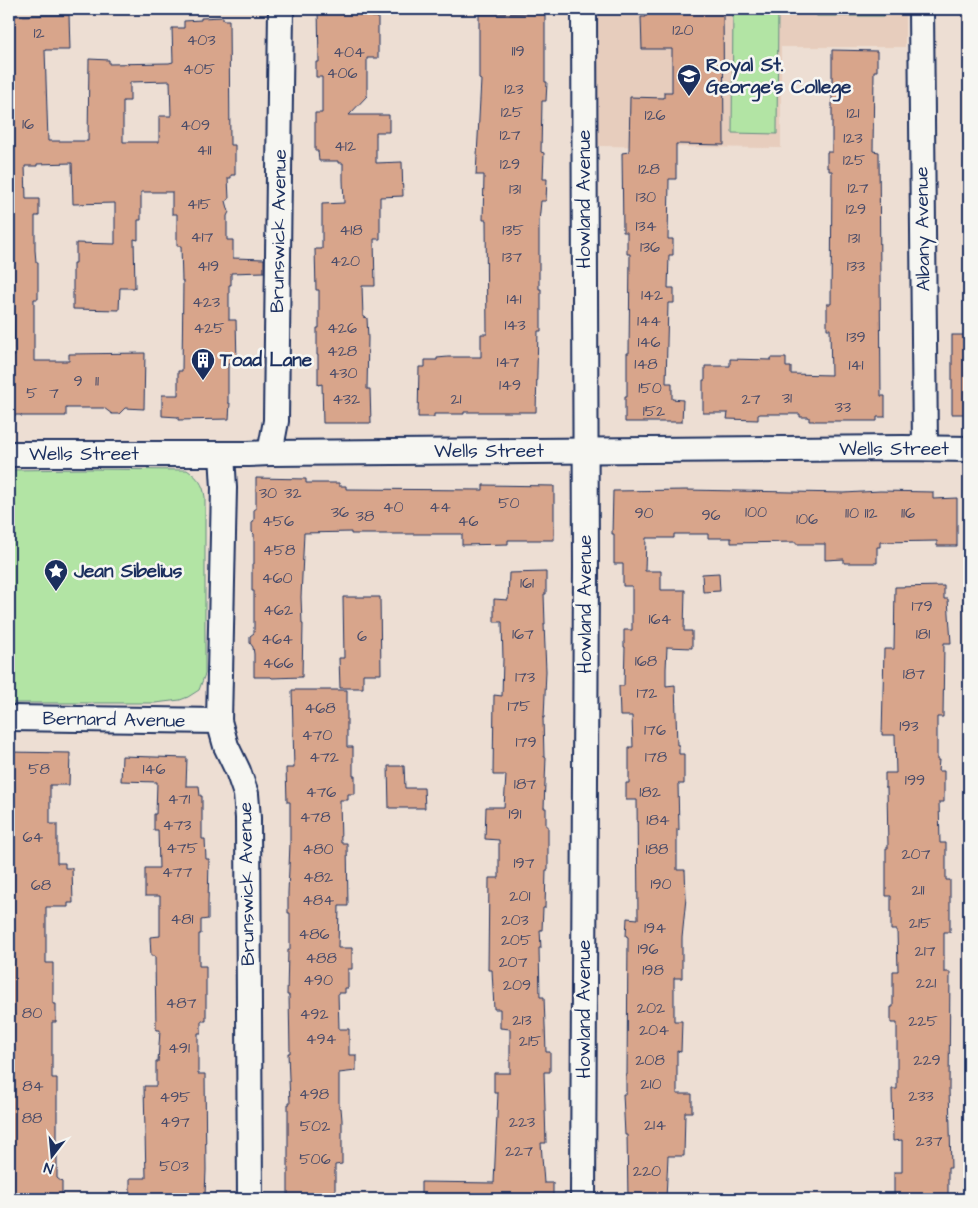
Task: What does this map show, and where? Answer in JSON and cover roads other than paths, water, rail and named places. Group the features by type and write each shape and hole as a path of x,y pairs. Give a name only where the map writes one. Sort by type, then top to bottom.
{"street":[{"name":"Brunswick Avenue","path":"270,453 276,421 281,9"},
{"name":"Howland Avenue","path":"583,1189 584,9"},
{"name":"Albany Avenue","path":"921,9 925,448"},
{"name":"Wells Street","path":"9,454 969,449"},
{"name":"Brunswick Avenue","path":"222,454 224,488 219,721 226,746 246,794 248,818 250,1199"},
{"name":"Bernard Avenue","path":"9,718 219,721"}],"place":[{"name":"Royal St. George's College","path":"689,97"},
{"name":"Toad Lane","path":"203,381"},
{"name":"Jean Sibelius","path":"56,592"}]}
